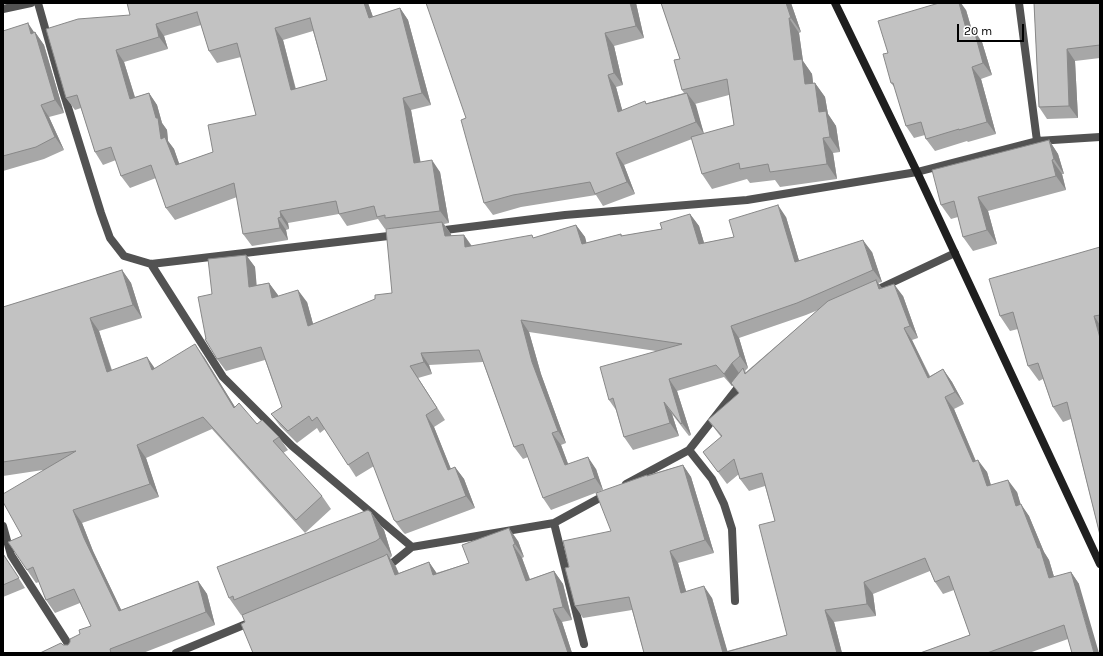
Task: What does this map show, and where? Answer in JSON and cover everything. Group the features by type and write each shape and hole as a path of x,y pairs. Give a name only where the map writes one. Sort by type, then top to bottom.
{"street":[{"path":"3,9 31,3"},
{"path":"38,3 62,88 101,213 110,238 124,256 151,264 408,234"},
{"path":"835,3 956,253 1100,564"},
{"path":"1019,3 1037,141"},
{"path":"431,231 565,215 747,200 917,172 1037,141 1100,137"},
{"path":"865,295 956,253"},
{"path":"151,264 223,377 292,446 412,547"},
{"path":"377,570 392,564 412,547 554,523 689,450 750,374"},
{"path":"689,450 712,479 724,504 732,529 735,601"},
{"path":"554,523 584,644"},
{"path":"3,526 12,555 74,653"},
{"path":"176,653 262,617"}],"building":[{"path":"127,3 364,3 369,18 400,8 422,93 403,98 414,163 432,160 440,211 385,218 385,215 377,217 374,206 339,214 336,201 280,211 281,217 278,218 280,228 243,234 234,183 166,208 151,165 121,176 111,147 95,152 77,95 66,98 46,29 78,19 130,15","holes":["197,12 209,51 237,43 256,115 208,125 213,152 176,165 165,137 161,139 158,118 156,118 149,93 130,99 116,50 159,37 156,24","310,18 327,80 291,90 275,28"]},
{"path":"426,3 630,3 636,26 605,33 614,73 608,75 618,112 645,101 646,104 687,93 696,122 616,153 627,182 595,194 590,182 513,195 484,203 461,120 466,118"},
{"path":"661,3 786,3 791,18 789,18 794,60 802,59 805,84 815,83 819,112 826,111 830,137 823,138 827,164 770,172 768,164 740,169 739,163 702,174 691,137 734,125 727,79 682,90 674,60 680,59"},
{"path":"939,3 959,3 967,32 974,30 983,63 972,67 987,122 926,139 921,122 906,126 893,83 891,83 883,54 888,53 878,21"},
{"path":"1034,3 1100,3 1100,45 1067,49 1069,106 1039,107"},
{"path":"28,23 31,34 35,32 55,100 41,105 55,137 36,147 3,156 3,31"},
{"path":"1049,140 1054,159 1052,160 1056,176 978,197 987,230 963,237 954,201 941,205 932,170"},
{"path":"778,205 795,262 863,240 873,270 797,303 731,326 740,356 732,363 724,374 716,365 669,379 682,423 681,424 664,402 670,423 624,437 613,398 609,400 600,367 682,344 521,320 532,362 558,431 552,433 565,465 588,457 595,478 543,498 523,444 514,447 479,350 421,353 424,362 410,366 437,408 426,415 448,470 455,467 466,496 397,522 394,520 368,452 348,465 317,417 312,421 309,416 288,431 271,414 282,407 261,347 217,359 205,339 198,297 212,294 208,259 246,255 249,287 269,283 272,298 298,290 308,326 375,299 375,295 392,293 386,229 442,222 445,236 464,235 465,247 532,235 533,238 576,225 582,244 621,234 621,236 662,229 660,223 690,214 699,244 734,237 729,220"},
{"path":"1100,247 1100,315 1094,316 1100,338 1100,535 1067,402 1053,407 1038,363 1028,366 1013,312 1000,316 989,279"},
{"path":"122,270 133,305 90,318 107,372 147,357 152,370 195,344 234,408 239,403 257,424 262,420 279,437 273,441 322,496 296,520 203,417 137,445 150,484 73,510 84,538 119,611 198,581 206,612 110,649 111,653 40,653 61,643 63,645 68,645 70,639 80,634 79,630 91,626 74,589 46,600 33,567 27,570 8,542 22,536 3,502 3,494 76,451 3,462 3,307"},
{"path":"876,280 879,289 894,284 910,326 904,328 928,378 943,369 955,392 945,397 973,462 978,460 987,486 1008,480 1016,506 1021,504 1038,548 1040,548 1049,578 1071,572 1094,653 1072,653 1064,625 987,653 920,653 970,635 949,576 935,582 925,558 864,582 867,604 825,610 837,653 723,653 787,635 759,525 775,521 762,473 740,479 734,459 718,472 703,452 722,436 708,420 739,393 731,383 743,368 745,374 828,301"},
{"path":"683,465 705,540 670,551 681,593 704,586 723,653 644,653 629,597 575,606 565,568 569,567 563,541 611,531 596,493 647,475"},
{"path":"368,510 371,512 380,538 376,541 234,600 233,596 229,598 217,567"},
{"path":"509,528 515,544 513,545 526,581 554,571 563,607 553,609 568,653 253,653 241,624 245,622 242,615 387,554 395,575 429,562 433,575 469,563 462,545"},
{"path":"3,554 19,578 3,585"}]}
